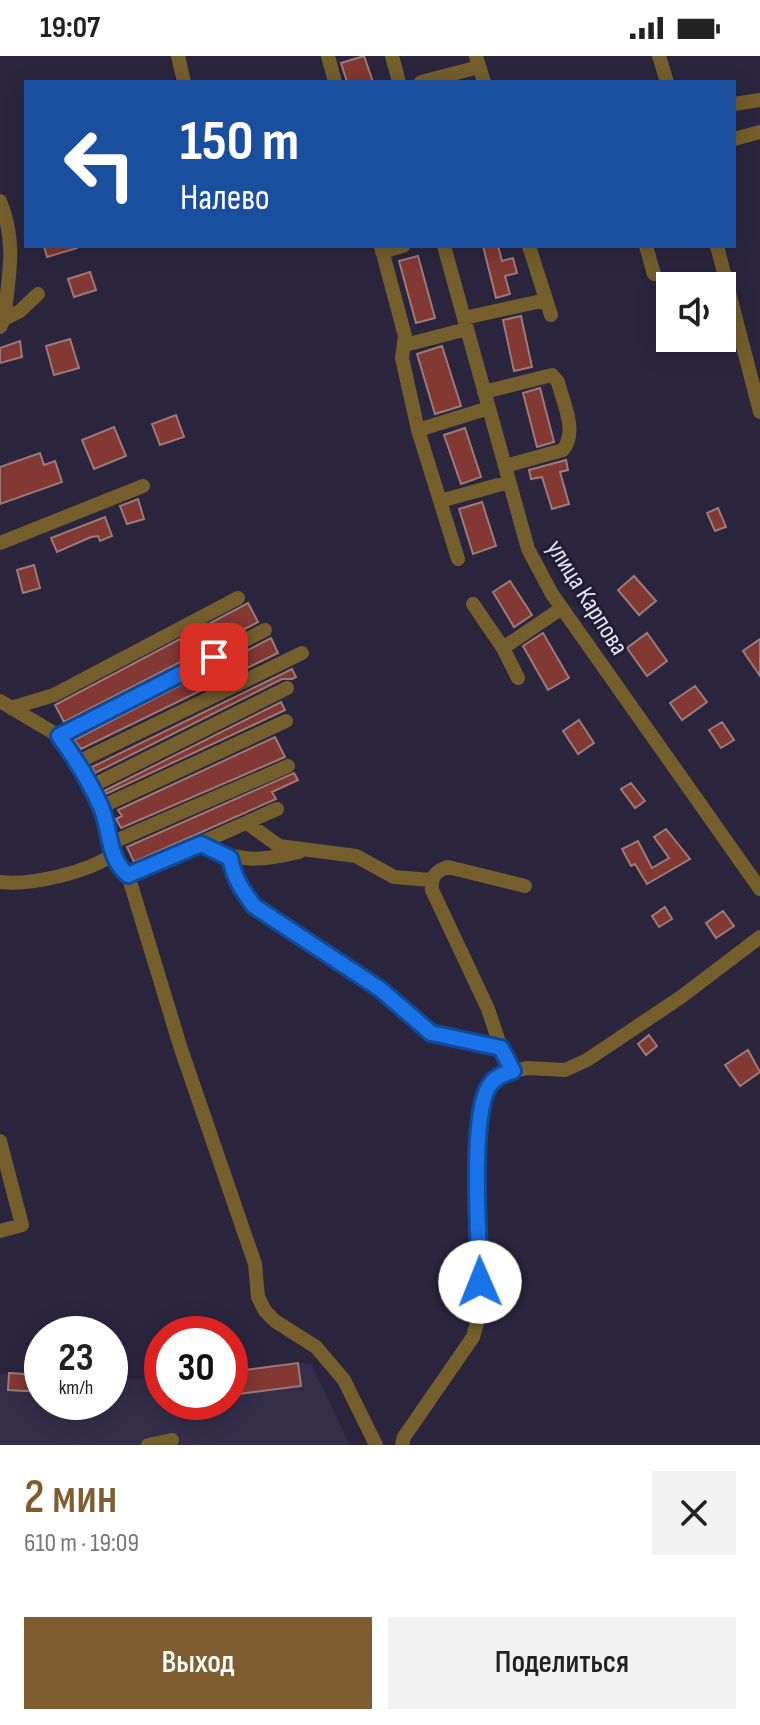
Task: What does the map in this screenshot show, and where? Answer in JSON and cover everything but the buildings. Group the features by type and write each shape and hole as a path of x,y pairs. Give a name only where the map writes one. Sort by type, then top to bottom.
{"street":[{"path":"178,56 184,80"},
{"path":"328,56 334,80"},
{"path":"392,56 398,80"},
{"path":"659,56 666,80"},
{"path":"426,80 478,61"},
{"path":"736,104 760,100"},
{"path":"736,138 760,132"},
{"path":"0,201 11,232 11,258 2,323"},
{"name":"улица Карпова","path":"445,248 528,549 562,608 760,889"},
{"path":"530,248 551,315"},
{"path":"647,248 654,274"},
{"path":"718,248 760,412"},
{"path":"381,249 405,345 402,358 418,430 458,559"},
{"path":"2,323 38,294"},
{"path":"405,345 465,323 546,300"},
{"path":"484,392 552,375 558,382 572,434 568,444 563,450 505,466"},
{"path":"418,430 489,408"},
{"path":"440,501 509,482"},
{"path":"0,543 143,486"},
{"path":"5,705 54,695 238,598"},
{"path":"473,604 503,648 518,678"},
{"path":"503,648 562,608"},
{"path":"59,736 265,630"},
{"path":"78,762 302,653"},
{"path":"90,787 287,688"},
{"path":"5,705 59,736 78,762 101,807 117,866 128,875 181,1049 255,1264 258,1297 275,1321 316,1347 344,1380 376,1445"},
{"path":"101,807 286,721"},
{"path":"0,882 34,881 101,863 112,848 288,766"},
{"path":"128,875 277,809"},
{"path":"247,823 279,846 356,856 394,877 431,880"},
{"path":"201,844 230,858 274,858 307,850"},
{"path":"230,858 240,889 254,906 380,989 431,1033 501,1048"},
{"path":"513,1071 501,1048 488,1009 432,890 431,880 437,871 448,867 525,886"},
{"path":"402,1445 404,1437 473,1337 480,1312 479,1134 488,1087 499,1075 513,1071 527,1068 565,1070 587,1060 681,997 760,937"},
{"path":"0,1141 22,1225 0,1231"},
{"path":"148,1445 172,1440"}],"shaded area":[{"path":"311,1364 350,1445 0,1445 0,1374 24,1375 24,1420 128,1420 128,1378 144,1379 144,1420 248,1420 248,1370"}],"route":[{"path":"214,657 59,736 78,762 101,807 117,866 128,875 201,844 230,858 240,889 254,906 380,989 431,1033 501,1048 513,1071 499,1075 488,1087 479,1134 480,1282"}]}
